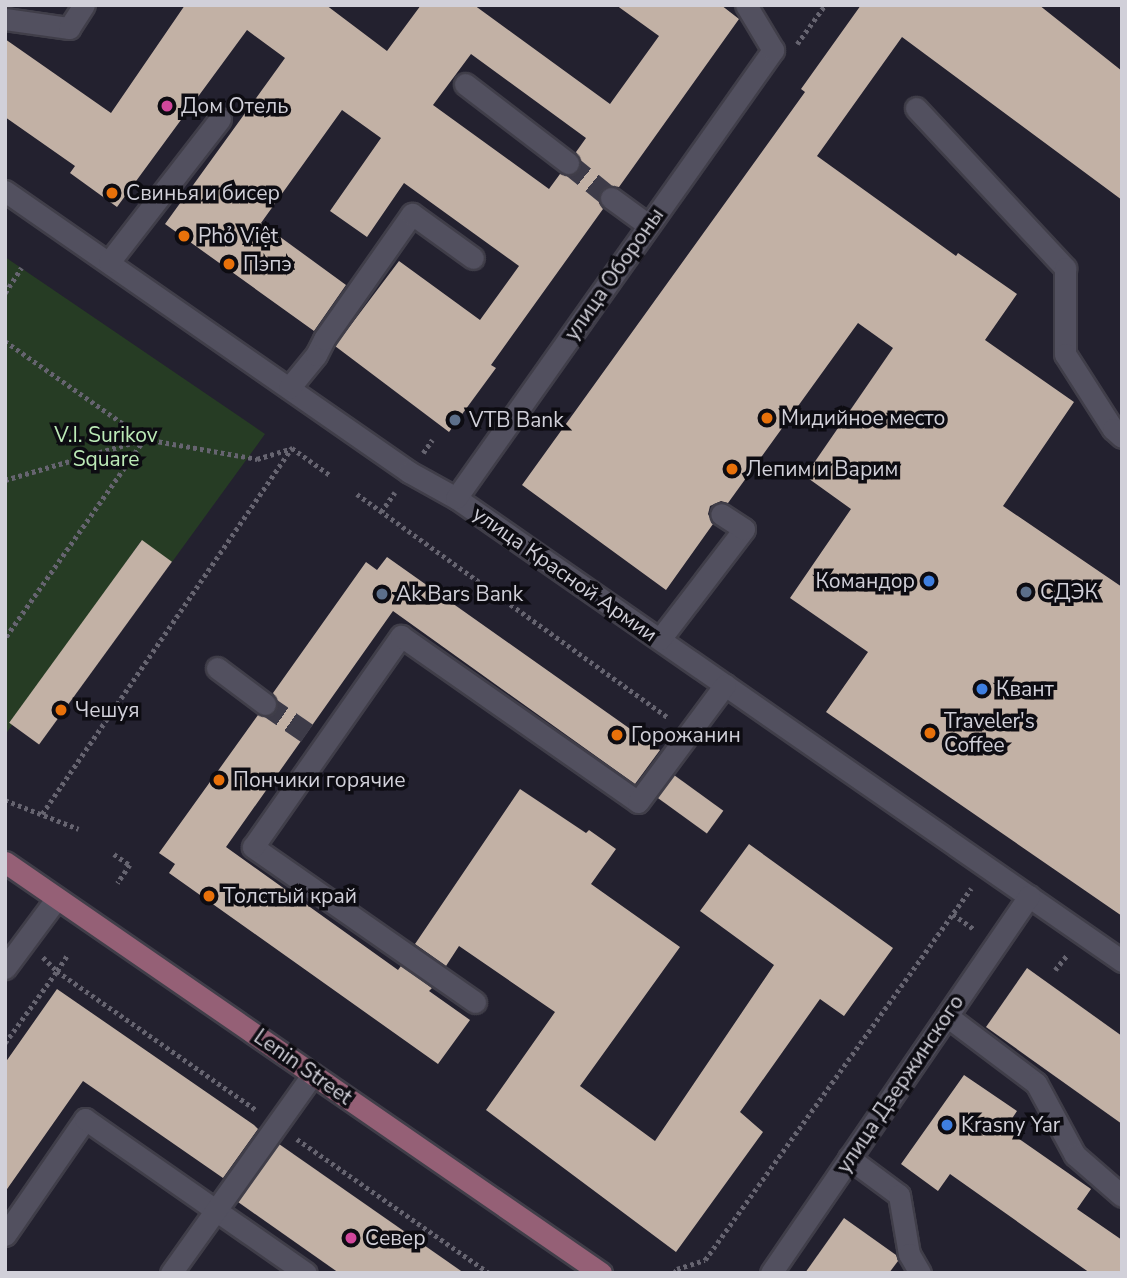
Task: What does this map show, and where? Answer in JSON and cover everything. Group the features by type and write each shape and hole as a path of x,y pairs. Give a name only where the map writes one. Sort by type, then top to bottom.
{"main road":[{"name":"Lenin Street","path":"5,862 601,1273"}],"street":[{"path":"5,19 69,27 84,5"},
{"name":"улица Обороны","path":"456,498 773,50 746,5"},
{"path":"465,84 568,163"},
{"path":"916,108 1066,268 1065,354 1113,429 1122,437"},
{"path":"109,262 219,118"},
{"name":"улица Красной Армии","path":"5,191 410,472 456,498 1122,961"},
{"path":"611,198 648,225"},
{"path":"289,388 316,355 324,339 412,214 473,258"},
{"path":"660,639 744,530 720,514"},
{"path":"475,1002 253,846 314,739 401,636 638,802 725,685"},
{"path":"217,668 265,704"},
{"name":"улица Дзержинского","path":"771,1273 1029,896"},
{"path":"5,968 57,898"},
{"path":"947,1016 1036,1083 1075,1155 1122,1196"},
{"path":"171,1273 313,1074"},
{"path":"5,1235 85,1119 306,1273"},
{"path":"849,1158 899,1195 909,1254 920,1273"}],"path":[{"path":"797,44 825,5"},
{"path":"5,293 21,268"},
{"path":"5,341 145,439 257,459 292,448"},
{"path":"5,480 145,439"},
{"path":"5,639 145,439"},
{"path":"292,448 330,475"},
{"path":"42,814 292,448"},
{"path":"381,512 398,488"},
{"path":"357,494 690,734"},
{"path":"5,800 79,829"},
{"path":"114,854 130,865 118,883"},
{"path":"674,1273 677,1269 705,1261 971,888"},
{"path":"953,914 982,935"},
{"path":"1055,970 1070,951"},
{"path":"40,954 57,971"},
{"path":"5,1043 68,954"}],"green space":[{"name":"V.I. Surikov Square","path":"5,257 265,434 172,562 141,541 5,735"}],"building":[{"path":"185,5 326,5 387,51 421,5 474,5 610,104 659,36 616,5 721,5 739,19 619,187 606,186 600,191 599,203 603,209 491,365 496,368 449,432 335,346 399,261 480,320 519,266 404,183 367,237 330,211 381,138 342,110 261,223 346,285 314,331 165,224 285,58 247,30 117,207 70,173 75,166 5,117 5,39 111,113","holes":["471,54 586,138 576,152 581,164 578,171 567,176 560,174 549,189 433,105"]},
{"path":"861,5 1039,5 1122,71 1122,200 902,37 817,156 956,256 958,253 1017,294 985,340 1074,402 1003,506 1122,587 1122,916 826,712 868,652 790,598 851,509 805,476 893,348 858,323 728,503 721,501 710,506 708,514 713,524 666,590 522,485 805,92 801,89"},
{"path":"142,540 172,562 39,745 9,723"},
{"path":"387,557 660,750 635,784 393,611 226,847 398,970 401,966 432,988 429,991 470,1020 438,1064 169,873 175,864 159,853 258,715 270,716 276,711 277,700 273,693 366,562 377,570"},
{"path":"674,775 723,811 707,834 658,798"},
{"path":"520,789 586,833 589,830 616,849 591,884 680,947 580,1086 655,1141 774,965 700,911 749,844 893,948 844,1016 820,999 740,1112 763,1132 676,1252 486,1110 555,1012 459,946 446,966 415,944"},
{"path":"1027,968 1122,1036 1122,1124 986,1027"},
{"path":"57,989 258,1129 223,1178 83,1081 5,1192 5,1063"},
{"path":"964,1075 1017,1111 1005,1129 1091,1189 1077,1209 1122,1240 1122,1273 1090,1273 950,1174 938,1191 901,1164"},
{"name":"Север","path":"279,1144 464,1273 339,1273 238,1202"},
{"path":"844,1218 896,1255 898,1261 889,1273 805,1273"}],"tunnel":[{"path":"568,163 611,198"},
{"path":"265,704 307,733"}],"place":[{"name":"Дом Отель","path":"167,106"},
{"name":"Свинья и бисер","path":"112,193"},
{"name":"Phỏ Việt","path":"184,236"},
{"name":"Пэпэ","path":"229,264"},
{"name":"Мидийное место","path":"767,418"},
{"name":"VTB Bank","path":"455,420"},
{"name":"Лепим и Варим","path":"732,469"},
{"name":"Командор","path":"929,581"},
{"name":"СДЭК","path":"1026,592"},
{"name":"Ak Bars Bank","path":"382,594"},
{"name":"Квант","path":"982,689"},
{"name":"Чешуя","path":"61,710"},
{"name":"Traveler's Coffee","path":"930,733"},
{"name":"Горожанин","path":"617,735"},
{"name":"Пончики горячие","path":"219,780"},
{"name":"Толстый край","path":"209,896"},
{"name":"Krasny Yar","path":"947,1125"},
{"name":"Север","path":"351,1238"}]}
